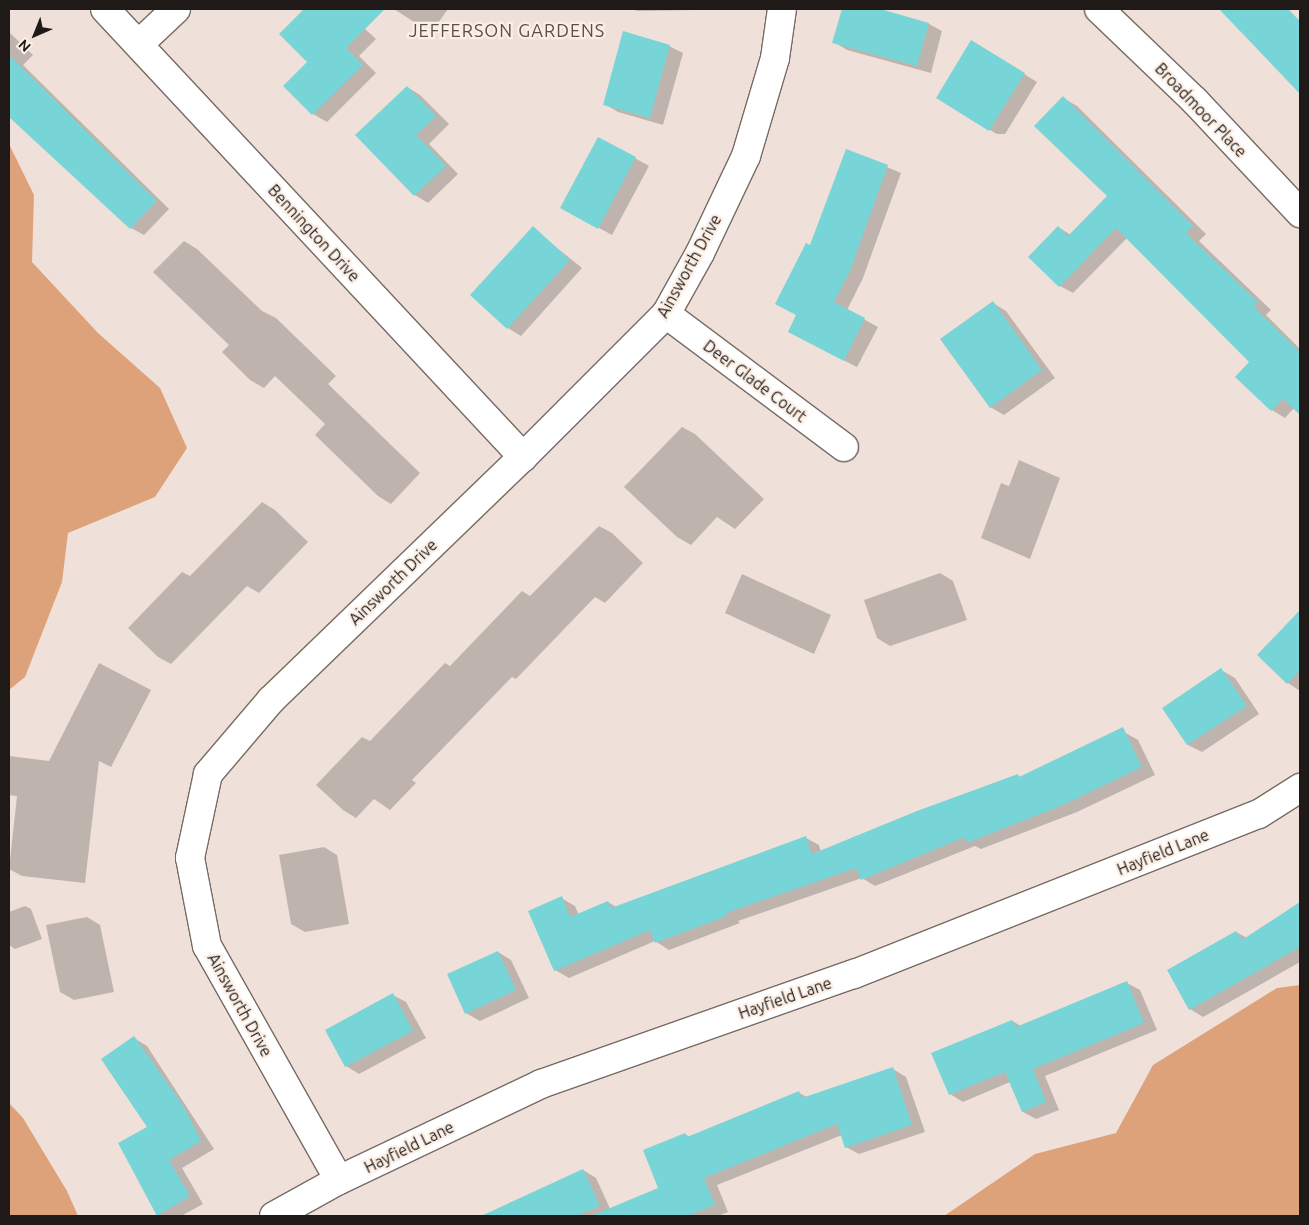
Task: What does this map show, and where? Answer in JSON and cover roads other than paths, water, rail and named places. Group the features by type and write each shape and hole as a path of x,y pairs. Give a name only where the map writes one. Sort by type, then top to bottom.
{"street":[{"name":"Bennington Drive","path":"104,9 523,457"},
{"path":"138,44 176,9"},
{"name":"Ainsworth Drive","path":"339,1180 207,946 190,858 208,774 271,700 523,457 666,314 700,254 746,156 775,58 782,9"},
{"name":"Broadmoor Place","path":"1099,9 1195,101 1300,213"},
{"name":"Deer Glade Court","path":"666,314 844,448"},
{"name":"Hayfield Lane","path":"274,1216 339,1180 541,1084 854,974 1259,814 1300,788"}],"district":[{"name":"JEFFERSON GARDENS","path":"507,30"}]}
